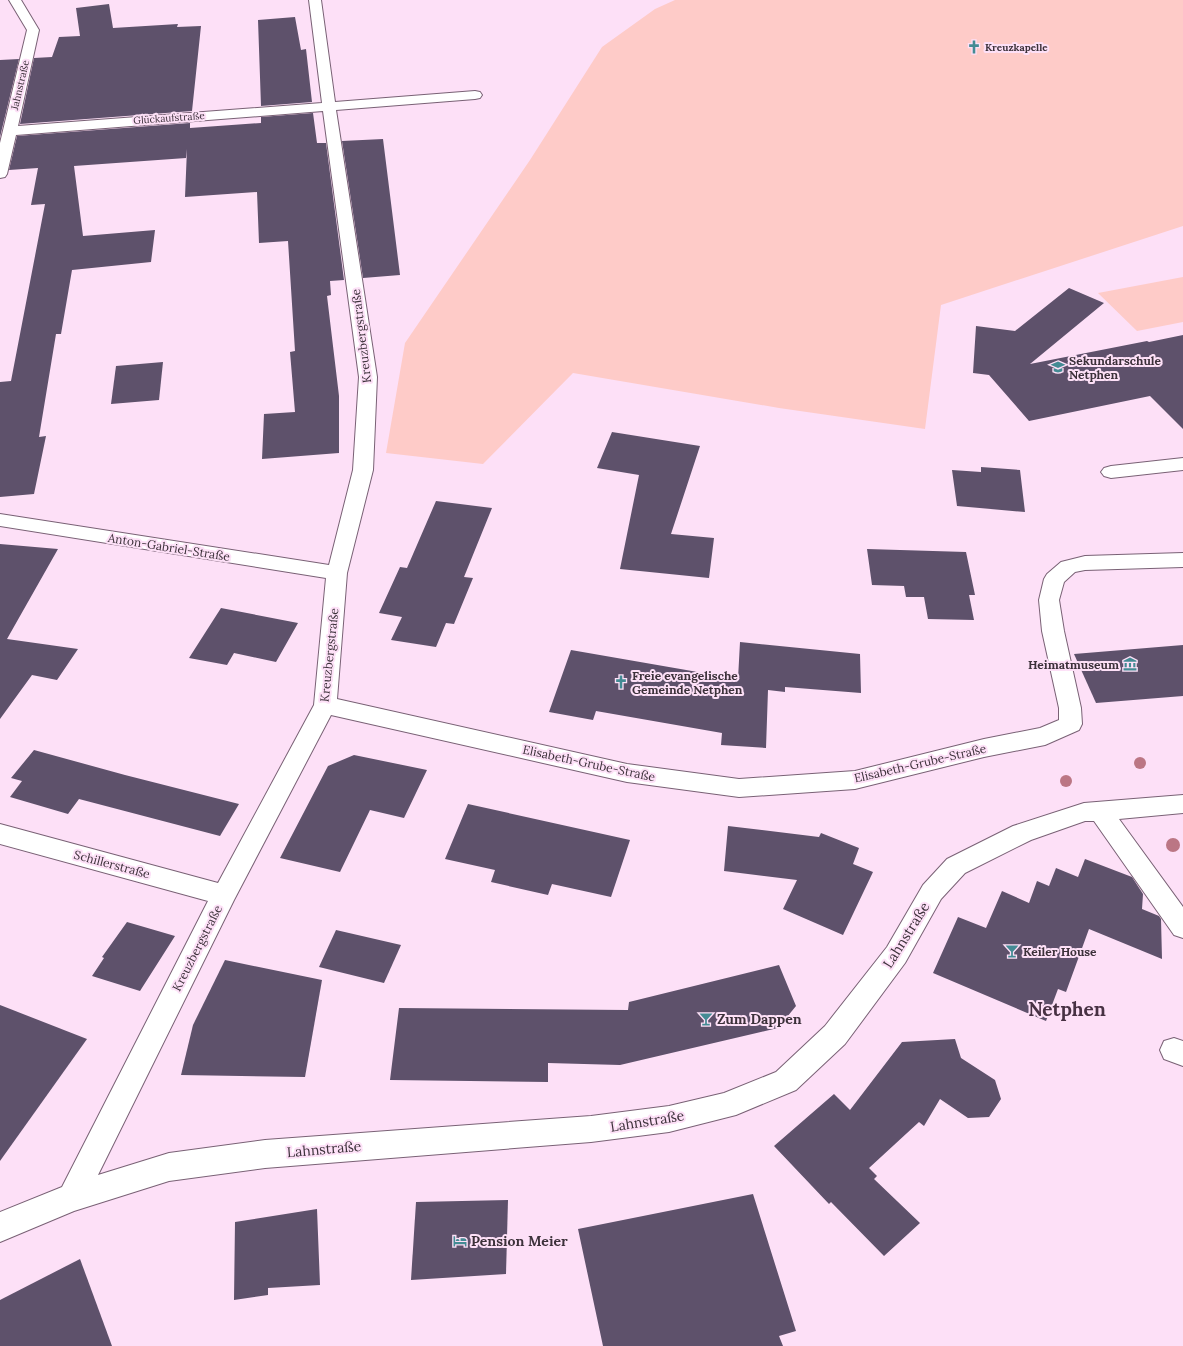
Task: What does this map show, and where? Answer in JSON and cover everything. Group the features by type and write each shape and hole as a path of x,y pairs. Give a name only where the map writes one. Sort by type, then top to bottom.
{"street":[{"name":"Jahnstraße","path":"0,174 33,30 15,0"},
{"name":"Kreuzbergstraße","path":"72,1197 224,895 325,705 337,573 363,470 368,377 315,0"},
{"path":"329,107 475,95"},
{"name":"Glückaufstraße","path":"10,131 329,107"},
{"path":"1111,472 1183,464"},
{"name":"Anton-Gabriel-Straße","path":"0,520 337,573"},
{"name":"Elisabeth-Grube-Straße","path":"325,705 627,773 739,788 855,780 984,748 1045,736 1071,724 1070,708 1053,631 1049,600 1054,579 1068,567 1085,563 1183,560"},
{"name":"Lahnstraße","path":"0,1227 72,1197 169,1167 266,1154 591,1129 669,1119 726,1106 786,1081 835,1035 896,954 932,892 956,866 1022,833 1084,812 1183,804"},
{"path":"1100,810 1183,927"},
{"name":"Schillerstraße","path":"0,834 224,895"}],"shaded area":[{"path":"675,0 1183,0 1183,226 941,305 925,429 779,408 573,373 483,464 386,453 405,343 530,160 602,47 655,9"},
{"path":"1183,277 1183,322 1137,331 1098,293"}],"building":[{"path":"109,4 113,28 178,24 177,27 201,26 192,111 20,124 34,58 52,57 59,37 80,36 76,8"},
{"path":"295,17 301,50 306,49 312,102 261,106 258,20"},
{"path":"19,59 0,137 0,60"},
{"path":"313,113 317,143 326,143 344,280 330,281 331,295 327,296 339,396 339,453 262,459 264,414 295,412 290,352 295,351 288,241 259,243 257,192 185,197 187,149 186,158 74,166 83,236 155,230 151,262 72,270 61,334 56,334 39,437 46,436 34,494 0,497 0,382 11,381 45,204 31,205 38,168 9,170 17,136 190,123 190,128 261,123 261,117"},
{"path":"383,139 400,275 363,278 342,141"},
{"path":"1069,288 1104,303 1030,364 1183,335 1183,429 1150,396 1029,421 989,375 973,373 976,326 1015,331"},
{"path":"163,362 159,400 111,404 116,366"},
{"path":"612,432 700,446 671,534 714,538 709,578 620,569 639,475 597,468"},
{"path":"981,467 1020,470 1025,512 957,506 952,470 981,472"},
{"path":"436,501 492,508 464,577 473,578 454,624 446,623 436,647 391,640 402,617 379,613 400,567 407,568"},
{"path":"0,544 58,549 7,639 78,649 57,680 32,675 0,719"},
{"path":"867,549 966,552 975,595 969,595 974,620 928,619 924,597 906,597 904,586 872,585"},
{"path":"221,608 298,623 276,662 234,653 227,665 189,658"},
{"path":"740,642 860,654 861,693 785,687 785,692 768,690 766,748 721,745 722,733 596,711 593,720 549,712 571,650 738,679"},
{"name":"Heimatmuseum","path":"1183,645 1183,696 1096,703 1074,654"},
{"path":"34,750 239,804 220,836 79,799 68,814 10,797 22,781 11,778"},
{"path":"354,755 427,770 404,818 370,810 340,872 280,858 328,766"},
{"path":"468,804 630,840 611,897 552,884 548,895 491,882 495,870 445,859"},
{"path":"728,826 819,837 821,833 859,848 853,864 873,872 843,935 783,909 797,880 724,871"},
{"name":"Keiler House","path":"1085,859 1132,877 1143,894 1142,909 1159,916 1161,919 1162,959 1089,929 1066,992 1058,989 1046,1021 933,973 958,917 986,928 1002,891 1029,903 1037,881 1049,886 1056,868 1078,877"},
{"path":"127,922 175,936 140,991 92,976 104,958 102,957"},
{"path":"336,930 401,945 384,983 319,967"},
{"path":"225,960 322,980 305,1077 181,1075 193,1025"},
{"path":"779,965 796,1006 778,1028 620,1065 548,1063 548,1082 390,1080 399,1008 628,1010 629,1002"},
{"path":"0,1005 87,1039 0,1161"},
{"path":"955,1039 961,1058 995,1080 1001,1099 989,1117 968,1118 940,1099 924,1126 919,1122 869,1168 877,1176 874,1179 920,1223 884,1256 831,1202 829,1204 774,1146 834,1094 850,1110 902,1042"},
{"path":"753,1194 796,1331 779,1336 783,1346 603,1346 578,1229"},
{"name":"Pension Meier","path":"508,1200 506,1274 411,1280 416,1202"},
{"path":"317,1209 320,1285 268,1288 268,1295 234,1300 235,1222"},
{"path":"80,1259 112,1346 0,1346 0,1300"}],"place":[{"name":"Kreuzkapelle","path":"974,47"},
{"name":"Sekundarschule Netphen","path":"1058,367"},
{"name":"Heimatmuseum","path":"1130,664"},
{"name":"Freie evangelische Gemeinde Netphen","path":"621,682"},
{"name":"Keiler House","path":"1012,951"},
{"name":"Zum Dappen","path":"706,1019"},
{"name":"Pension Meier","path":"460,1241"}],"district":[{"name":"Netphen","path":"1067,1009"}]}
